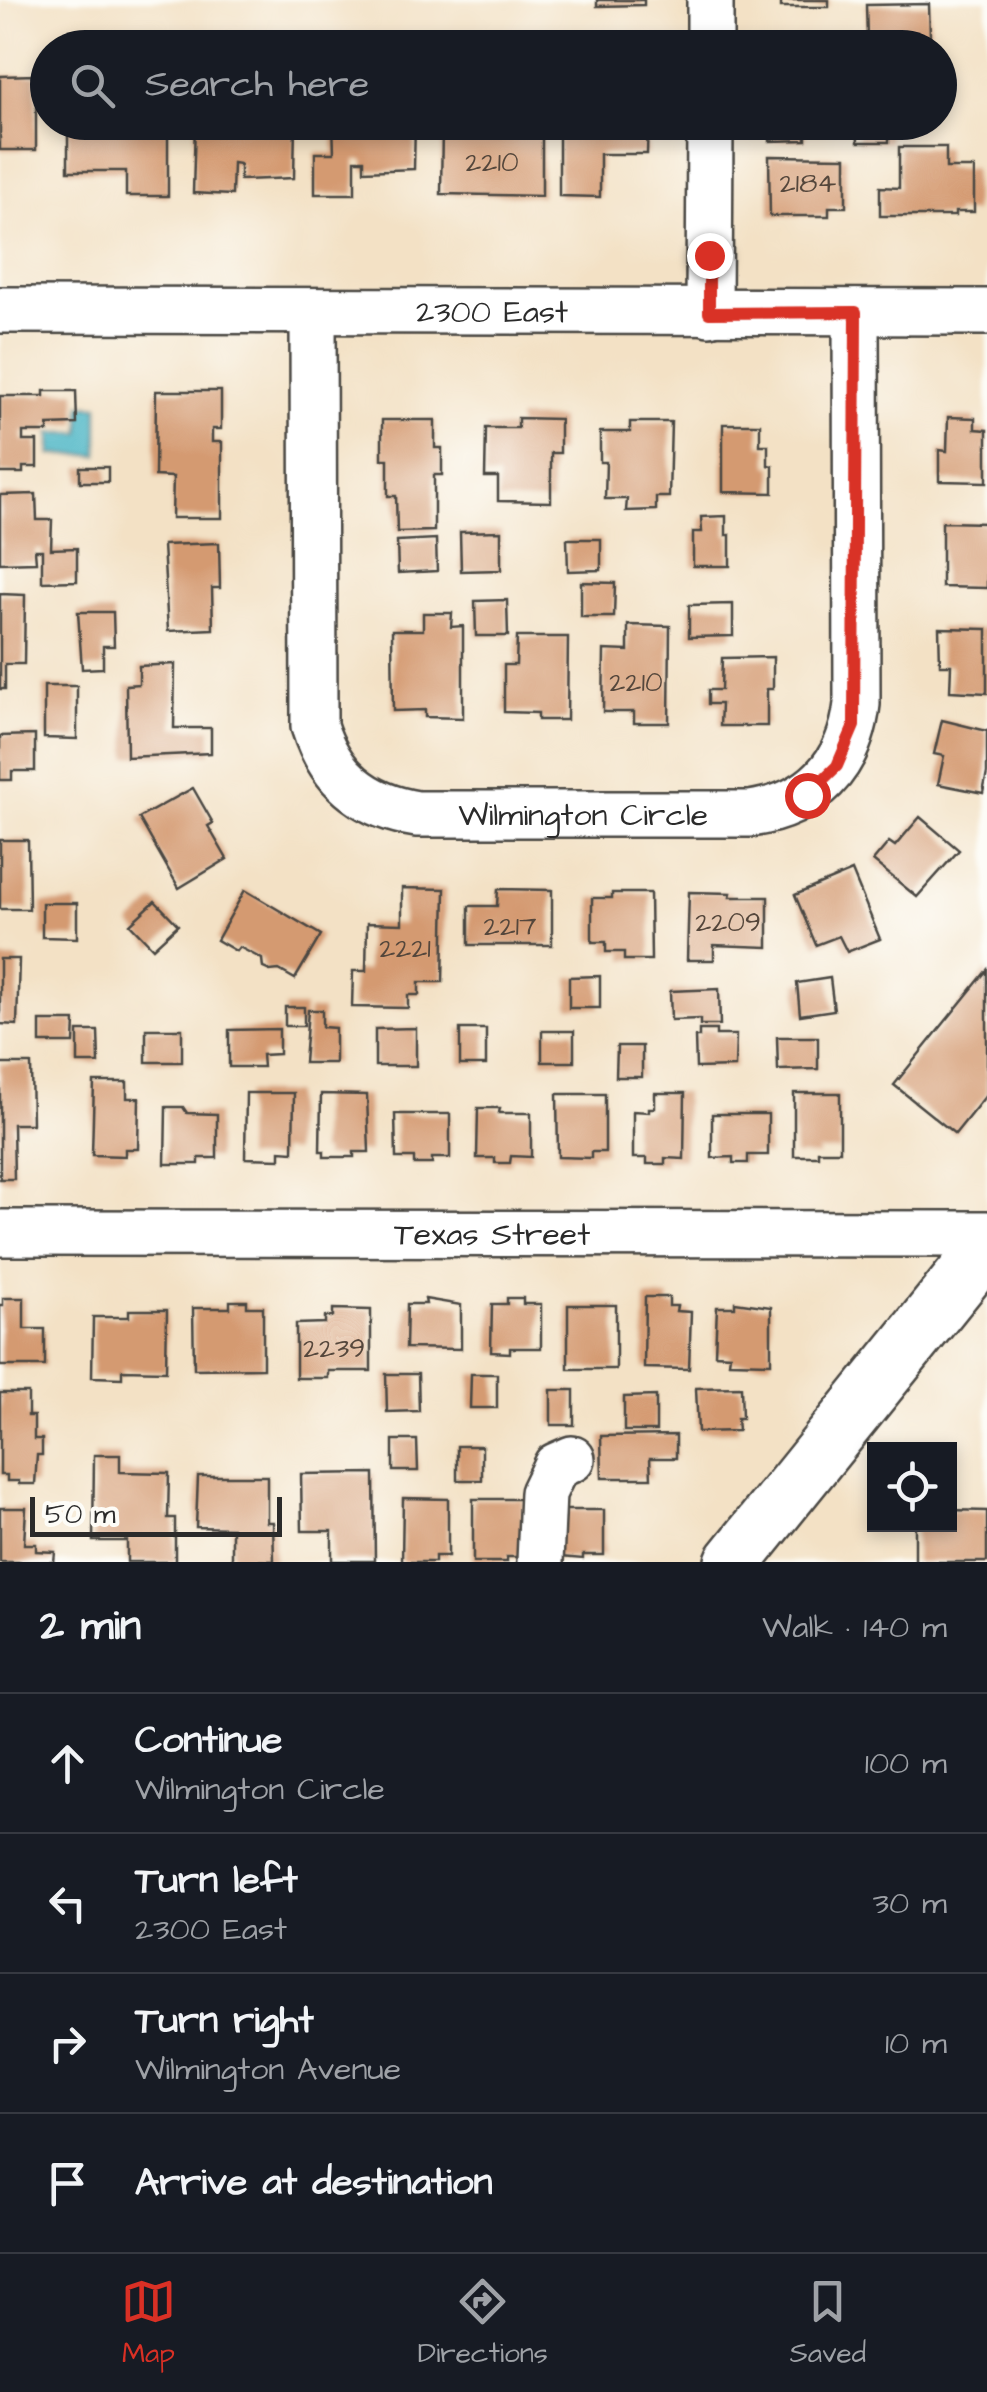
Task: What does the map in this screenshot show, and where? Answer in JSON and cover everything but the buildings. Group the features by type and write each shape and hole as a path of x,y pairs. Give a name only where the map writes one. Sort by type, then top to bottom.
{"main road":[{"path":"733,1562 987,1247"}],"street":[{"path":"710,0 710,30"},
{"path":"709,313 710,140"},
{"name":"2300 East","path":"0,310 987,312"},
{"name":"Wilmington Circle","path":"314,311 312,706 317,736 330,765 344,782 378,805 417,814 750,814 780,808 807,795 837,766 854,726 857,704 856,312"},
{"name":"Texas Street","path":"0,1233 987,1234"},
{"path":"540,1562 544,1492 556,1466 572,1459"}],"water":[{"path":"81,405 98,406 98,455 51,455 51,433 81,433"}],"route":[{"path":"709,255 709,313 856,312 857,704 848,746 823,783 807,795"}]}
